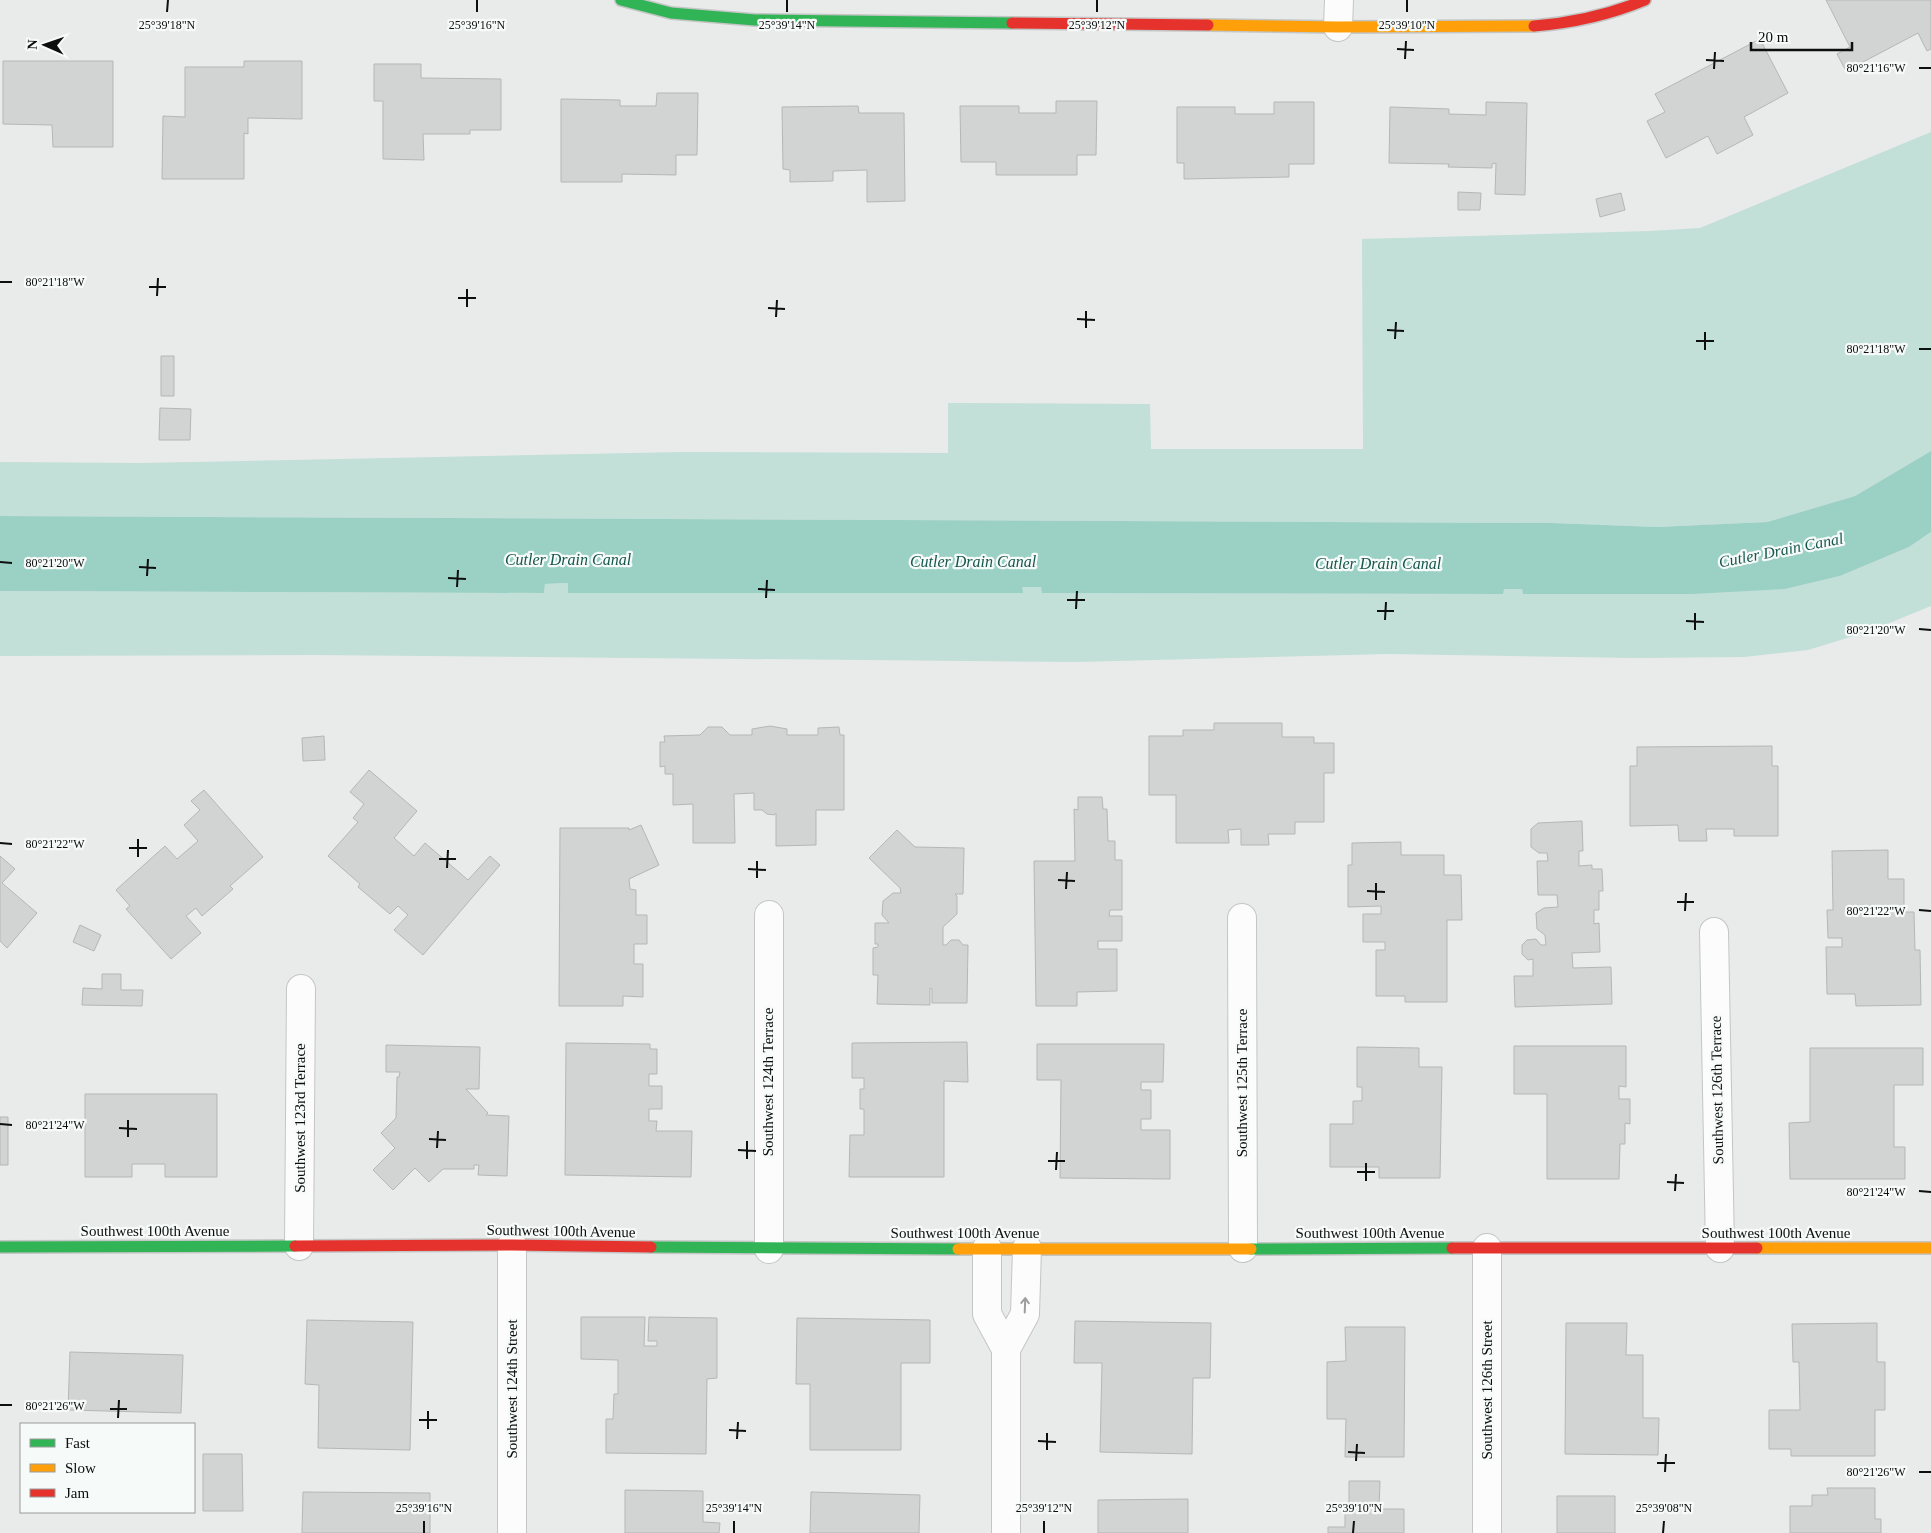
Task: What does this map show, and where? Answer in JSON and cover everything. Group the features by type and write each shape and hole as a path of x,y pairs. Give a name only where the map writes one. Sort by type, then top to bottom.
{"street":[{"path":"621,0 688,16 755,20 1339,13 1529,26 1561,24 1622,10 1645,0"},
{"name":"Southwest 124th Terrace","path":"769,915 769,1249"},
{"name":"Southwest 125th Terrace","path":"1242,918 1243,1248"},
{"name":"Southwest 126th Terrace","path":"1714,932 1720,1248"},
{"name":"Southwest 123rd Terrace","path":"299,1246 301,989"},
{"name":"Southwest 100th Avenue","path":"0,1247 512,1245 769,1249 1931,1248"},
{"name":"Southwest 124th Street","path":"512,1245 512,1533"},
{"path":"987,1248 987,1314 1006,1348 1006,1533"},
{"path":"1006,1348 1025,1314 1027,1248"},
{"name":"Southwest 126th Street","path":"1487,1248 1487,1533"}],"shaded area":[{"path":"1931,132 1931,451 1855,496 1767,522 1657,527 1552,523 0,516 0,462 142,463 682,452 948,453 948,403 1150,404 1151,449 1363,449 1362,239 1700,228"},
{"path":"1931,532 1931,606 1870,631 1808,650 1744,657 1635,658 1389,654 1076,662 314,655 0,656 0,591 544,593 545,584 569,583 568,593 1022,593 1022,587 1042,587 1042,593 1503,594 1503,589 1522,589 1523,594 1785,589 1840,576 1909,547"}],"water":[{"name":"Cutler Drain Canal","path":"1931,451 1931,532 1909,547 1840,576 1785,589 1692,594 1523,594 1522,589 1504,589 1503,594 1042,593 1041,587 1022,587 1023,593 568,593 568,583 545,584 544,593 0,591 0,516 1552,523 1657,527 1767,522 1855,496"}],"building":[{"path":"1826,0 1931,0 1931,49 1927,51 1918,33 1846,71 1837,54 1850,47"},
{"path":"1760,39 1788,93 1744,117 1753,135 1717,154 1708,136 1666,158 1647,121 1665,112 1655,94"},
{"path":"3,61 113,61 113,147 53,147 52,125 3,124"},
{"path":"244,61 302,61 302,119 248,118 248,134 244,133 244,179 162,179 163,116 185,117 185,67 244,67"},
{"path":"374,64 421,64 421,78 501,79 501,130 470,130 470,134 423,134 424,160 383,159 383,101 374,101"},
{"path":"657,93 698,93 697,155 676,155 676,175 622,174 622,182 561,182 561,99 620,100 620,106 656,106"},
{"path":"1056,101 1097,101 1096,155 1077,155 1077,175 996,175 996,162 961,162 960,106 1019,106 1019,113 1056,113"},
{"path":"1274,102 1314,102 1314,164 1289,164 1289,177 1184,179 1184,163 1177,163 1177,107 1235,107 1235,114 1274,114"},
{"path":"1486,102 1527,103 1525,195 1495,194 1496,163 1492,164 1492,168 1448,167 1449,164 1389,163 1390,107 1449,109 1449,114 1486,115"},
{"path":"858,106 859,113 904,113 905,201 867,202 867,170 833,171 833,181 790,182 790,170 783,169 782,107"},
{"path":"1458,192 1481,193 1480,210 1458,210"},
{"path":"1621,193 1625,210 1600,217 1596,199"},
{"path":"161,356 174,356 174,396 161,396"},
{"path":"160,408 191,409 190,440 159,440"},
{"path":"1214,723 1282,723 1282,737 1314,737 1314,743 1334,743 1334,773 1324,773 1324,822 1295,822 1295,834 1268,834 1269,845 1241,845 1241,829 1228,830 1229,843 1176,843 1176,795 1149,795 1149,736 1183,736 1183,730 1214,730"},
{"path":"770,726 787,729 787,735 818,735 818,728 839,727 840,735 844,735 844,810 816,810 816,845 776,846 776,813 774,815 767,814 762,810 754,810 754,793 734,794 735,843 693,843 693,804 673,805 673,774 665,774 665,766 660,767 660,742 665,742 664,736 700,735 708,727 722,727 730,735 752,735 752,729"},
{"path":"324,736 325,760 303,761 302,738"},
{"path":"1772,746 1772,766 1778,766 1778,836 1734,836 1734,829 1706,829 1707,841 1679,841 1678,825 1630,826 1630,766 1637,766 1637,747"},
{"path":"369,770 417,811 394,838 414,856 425,843 468,880 490,856 500,865 423,955 394,930 408,915 398,906 390,914 358,887 360,884 328,856 358,822 353,818 364,804 350,792"},
{"path":"204,790 263,857 230,886 233,889 202,916 196,908 186,916 201,933 171,959 126,909 130,906 116,890 165,846 177,859 198,841 184,825 200,810 191,801"},
{"path":"1078,797 1102,797 1103,809 1107,809 1108,841 1115,841 1115,860 1122,860 1122,910 1110,910 1109,916 1122,916 1122,941 1098,941 1098,949 1117,949 1117,991 1077,992 1077,1006 1036,1006 1034,861 1075,861 1074,809 1078,810"},
{"path":"1582,821 1583,851 1579,851 1579,866 1592,865 1592,869 1602,869 1603,891 1599,891 1599,910 1594,910 1594,924 1599,923 1600,952 1572,953 1573,968 1611,967 1612,1004 1515,1007 1514,976 1533,976 1533,959 1528,960 1522,954 1522,945 1527,940 1536,939 1541,945 1546,945 1545,935 1537,929 1536,913 1544,908 1558,907 1557,895 1538,895 1537,861 1548,861 1547,853 1539,853 1531,847 1531,829 1538,823"},
{"path":"641,825 659,865 629,879 630,889 636,890 636,915 647,915 647,944 634,944 634,964 643,964 643,997 623,996 623,1006 559,1006 560,828 629,828 629,830"},
{"path":"897,830 915,847 964,848 963,894 955,894 957,896 957,914 943,927 943,945 946,945 951,940 959,940 963,945 968,945 967,1003 932,1003 932,989 930,988 930,1005 877,1004 878,975 873,975 873,948 878,947 878,944 875,944 875,923 889,923 882,915 883,901 893,893 901,893 900,888 869,858"},
{"path":"1401,842 1401,855 1444,855 1444,875 1461,875 1462,920 1447,920 1447,1002 1405,1002 1405,996 1376,996 1376,950 1385,950 1385,942 1363,942 1363,914 1381,914 1381,906 1348,907 1348,865 1352,865 1352,843"},
{"path":"1888,850 1888,879 1904,879 1904,912 1914,912 1915,950 1920,950 1921,1005 1856,1006 1855,994 1827,994 1826,947 1842,947 1842,938 1828,938 1827,910 1833,910 1832,851"},
{"path":"0,856 15,869 2,883 37,913 7,948 0,941"},
{"path":"80,925 101,935 94,951 73,942"},
{"path":"102,974 121,974 121,990 143,990 142,1006 82,1005 83,988 102,989"},
{"path":"967,1042 968,1082 944,1081 944,1177 849,1177 850,1135 864,1135 864,1109 860,1109 860,1089 864,1089 864,1078 852,1078 852,1043"},
{"path":"566,1043 650,1044 650,1049 657,1049 657,1074 649,1074 649,1086 662,1086 662,1109 649,1109 649,1121 657,1121 656,1131 692,1131 691,1177 565,1175"},
{"path":"1037,1044 1164,1044 1163,1082 1141,1082 1141,1090 1151,1090 1151,1119 1141,1119 1141,1130 1170,1130 1170,1179 1060,1178 1061,1080 1037,1080"},
{"path":"386,1045 480,1047 479,1089 466,1089 488,1113 486,1115 509,1116 507,1176 478,1175 479,1165 474,1165 474,1169 443,1169 429,1182 415,1168 393,1190 373,1170 395,1148 381,1133 396,1118 397,1077 399,1077 400,1072 386,1072"},
{"path":"1514,1046 1626,1046 1626,1087 1619,1086 1619,1099 1630,1099 1630,1124 1625,1123 1625,1144 1620,1144 1619,1179 1547,1179 1547,1094 1514,1094"},
{"path":"1357,1047 1419,1048 1419,1067 1442,1067 1440,1178 1379,1178 1379,1167 1330,1167 1330,1124 1353,1124 1353,1101 1362,1101 1362,1087 1357,1087"},
{"path":"1810,1048 1923,1048 1923,1085 1894,1085 1894,1147 1905,1147 1905,1179 1790,1179 1789,1123 1810,1122"},
{"path":"85,1094 217,1094 217,1177 165,1177 165,1164 132,1164 132,1177 85,1177"},
{"path":"0,1117 8,1117 8,1165 0,1165"},
{"path":"581,1317 645,1317 644,1346 657,1346 657,1341 648,1341 649,1317 717,1318 717,1378 707,1379 706,1454 606,1453 606,1419 613,1419 614,1394 618,1394 618,1360 581,1359"},
{"path":"797,1318 930,1320 930,1363 901,1363 901,1450 810,1450 810,1384 796,1384"},
{"path":"307,1320 413,1322 410,1450 318,1448 319,1385 305,1384"},
{"path":"1075,1321 1211,1323 1210,1378 1193,1378 1192,1454 1100,1452 1102,1363 1074,1363"},
{"path":"1566,1323 1627,1323 1626,1355 1643,1355 1643,1418 1659,1418 1658,1455 1565,1454"},
{"path":"1877,1323 1877,1362 1885,1362 1885,1410 1875,1410 1875,1456 1791,1456 1791,1449 1769,1449 1769,1410 1800,1410 1799,1362 1793,1362 1792,1324"},
{"path":"1345,1327 1405,1327 1404,1457 1345,1457 1346,1419 1327,1419 1327,1362 1346,1361"},
{"path":"70,1352 183,1355 181,1413 68,1410"},
{"path":"203,1454 242,1454 243,1511 203,1511"},
{"path":"1349,1481 1380,1481 1379,1509 1404,1509 1404,1533 1328,1533 1328,1527 1345,1527 1345,1508 1349,1508"},
{"path":"1827,1488 1875,1488 1875,1519 1881,1519 1881,1533 1790,1533 1790,1506 1812,1506 1812,1495 1828,1495"},
{"path":"625,1490 703,1491 703,1522 720,1523 719,1533 625,1533"},
{"path":"303,1492 430,1493 430,1533 302,1533"},
{"path":"811,1492 920,1495 919,1533 810,1533"},
{"path":"1557,1496 1615,1496 1615,1533 1557,1533"},
{"path":"1188,1499 1188,1533 1098,1533 1098,1500"}],"traffic: fast":[{"path":"621,0 671,13 755,20 1012,23"},
{"path":"0,1247 295,1246"},
{"path":"651,1247 958,1249"},
{"path":"1251,1249 1452,1248"}],"traffic: slow":[{"path":"1208,25 1338,27 1534,26"},
{"path":"1757,1248 1931,1248"},
{"path":"958,1249 1251,1249"}],"traffic: jam":[{"path":"1534,26 1591,18 1645,0"},
{"path":"1012,23 1208,25"},
{"path":"295,1246 512,1245 651,1247"},
{"path":"1452,1248 1757,1248"}]}
